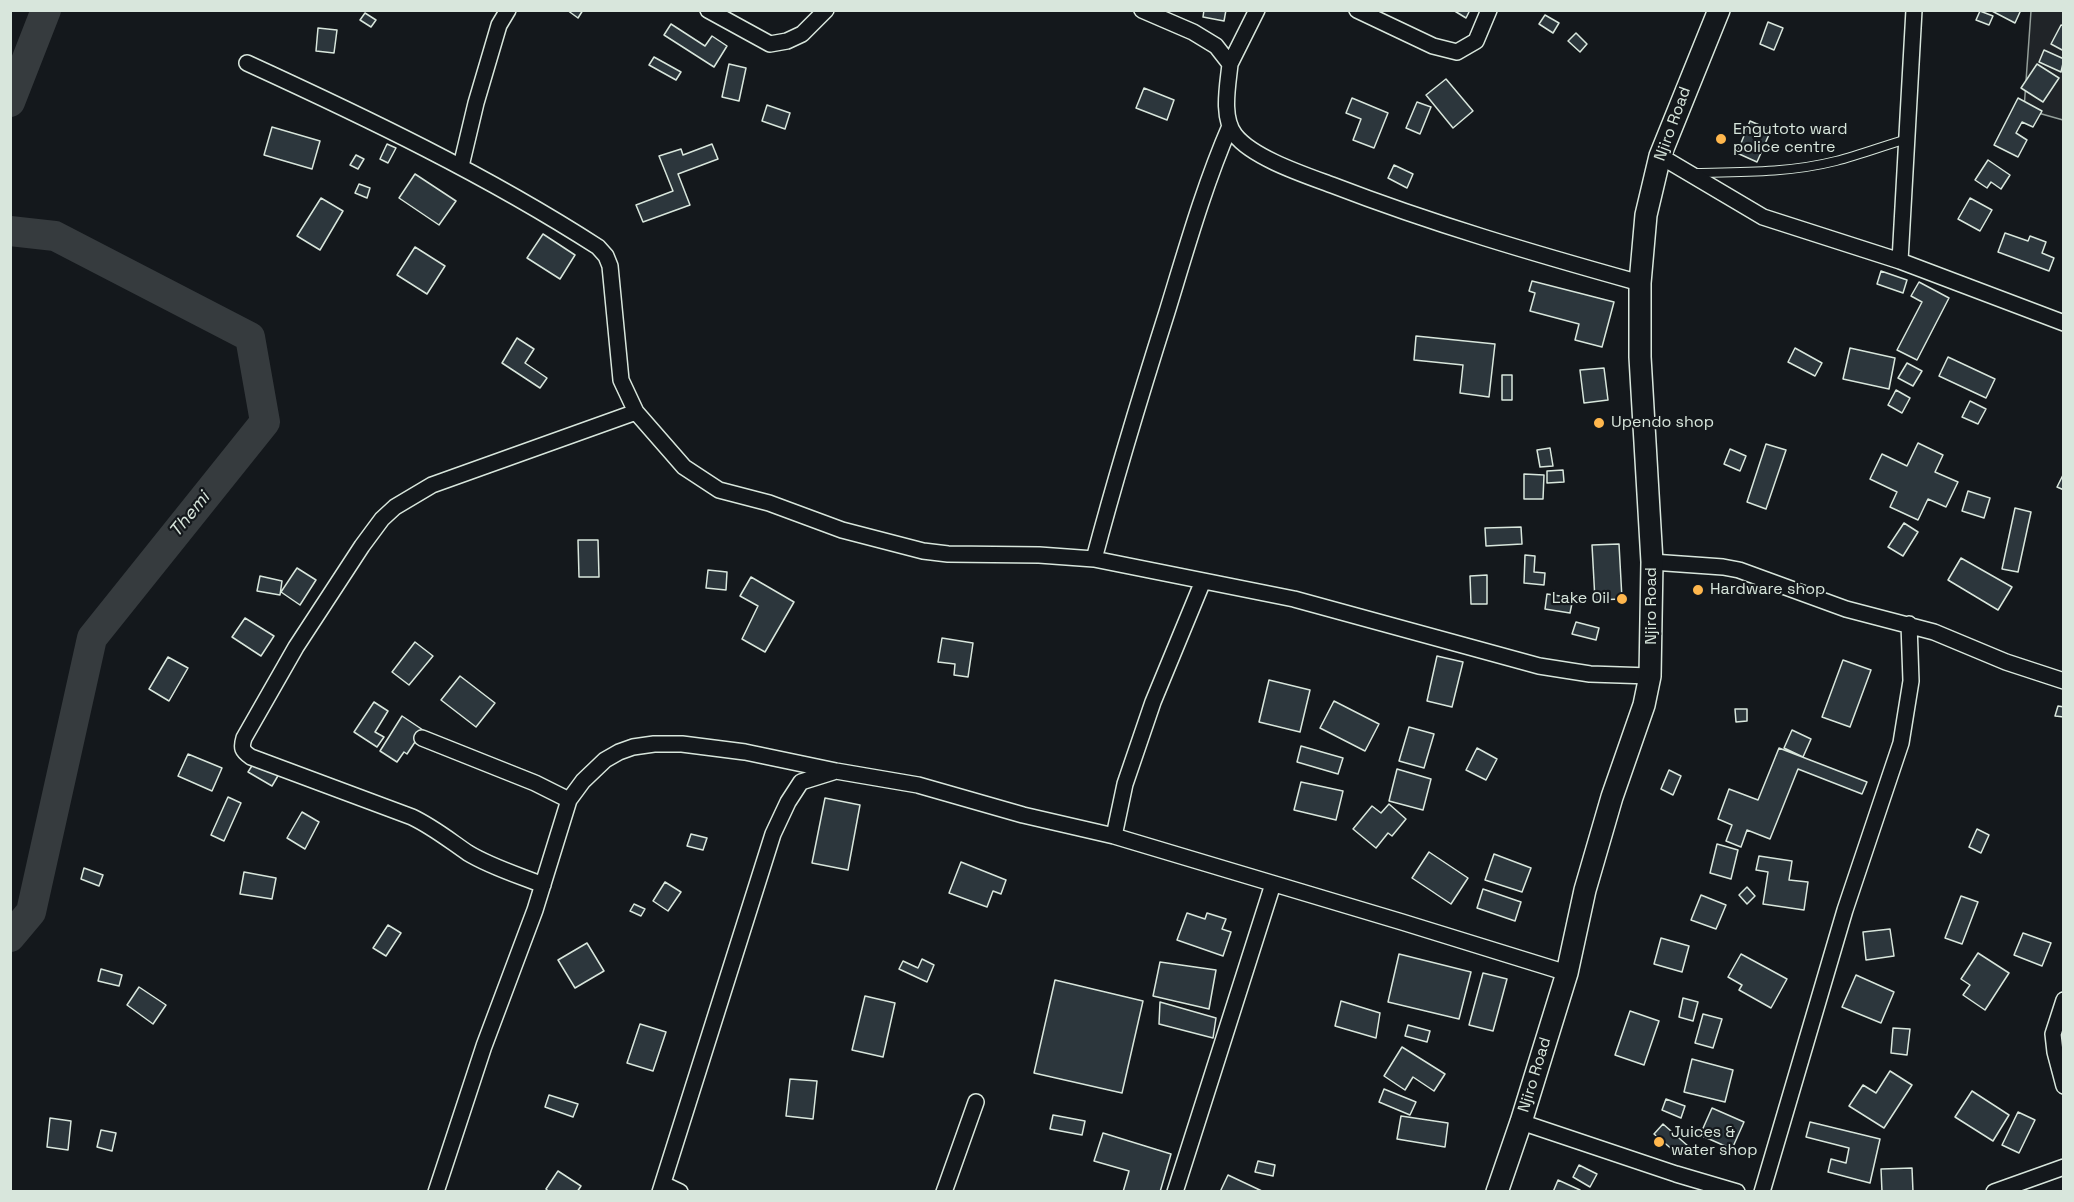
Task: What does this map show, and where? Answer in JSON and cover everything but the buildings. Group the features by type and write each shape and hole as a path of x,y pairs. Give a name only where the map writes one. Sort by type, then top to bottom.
{"street":[{"path":"461,166 476,103 500,25 508,10"},
{"path":"708,10 770,44 787,41 802,34 826,10"},
{"path":"1142,10 1193,32 1216,46 1230,64"},
{"path":"1257,10 1230,64 1228,116 1230,126 1240,139 1268,158 1411,215 1640,283"},
{"path":"1357,10 1433,46 1457,52 1476,41 1489,10"},
{"name":"Njiro Road","path":"1497,1191 1567,973 1585,891 1612,797 1644,705 1650,676 1652,562 1640,357 1640,283 1646,215 1660,156 1719,10"},
{"path":"1900,261 1914,10"},
{"path":"247,63 366,118 461,166 589,242 606,256 610,266 621,380 636,412 684,467 719,490 769,503 842,530 895,544 948,554 1039,555 1094,559 1294,598 1539,666 1590,674 1650,676"},
{"path":"1094,559 1122,453 1195,219 1230,126"},
{"path":"1660,156 1763,217 1900,261 2064,323"},
{"path":"543,885 494,866 469,853 439,831 422,822 258,760 244,752 242,746 244,738 296,647 362,546 382,519 395,507 432,485 636,412"},
{"path":"1652,562 1739,570 1846,609 1934,632 2006,662 2064,681"},
{"path":"1114,836 1125,784 1153,702 1203,581"},
{"path":"1762,1191 1845,910 1901,743 1911,681 1909,624"},
{"path":"422,738 535,783 570,800"},
{"path":"436,1191 484,1046 543,885 570,800 583,781 605,760 633,747 682,744 745,752 918,785 1023,815 1114,836 1567,973"},
{"path":"680,1191 662,1188 773,834 788,802 801,782 836,771"},
{"path":"1175,1191 1273,884"},
{"path":"2064,1000 2053,1034 2064,1086"},
{"path":"944,1191 976,1102"},
{"path":"1521,1122 1676,1174 1737,1191"},
{"path":"1994,1191 2064,1167"}],"lane":[{"path":"1690,173 1802,168 1836,161 1907,139"}],"shaded area":[{"path":"2031,11 2063,11 2063,120 2024,109"}],"waterway":[{"name":"Themi","path":"10,102 46,10"},
{"name":"Themi","path":"10,231 55,236 250,337 265,422 92,638 31,912 10,937"}],"place":[{"name":"Engutoto ward police centre","path":"1721,139"},
{"name":"Upendo shop","path":"1599,423"},
{"name":"Hardware shop","path":"1698,590"},
{"name":"Lake Oil","path":"1622,599"},
{"name":"Juices & water shop","path":"1659,1142"}]}
